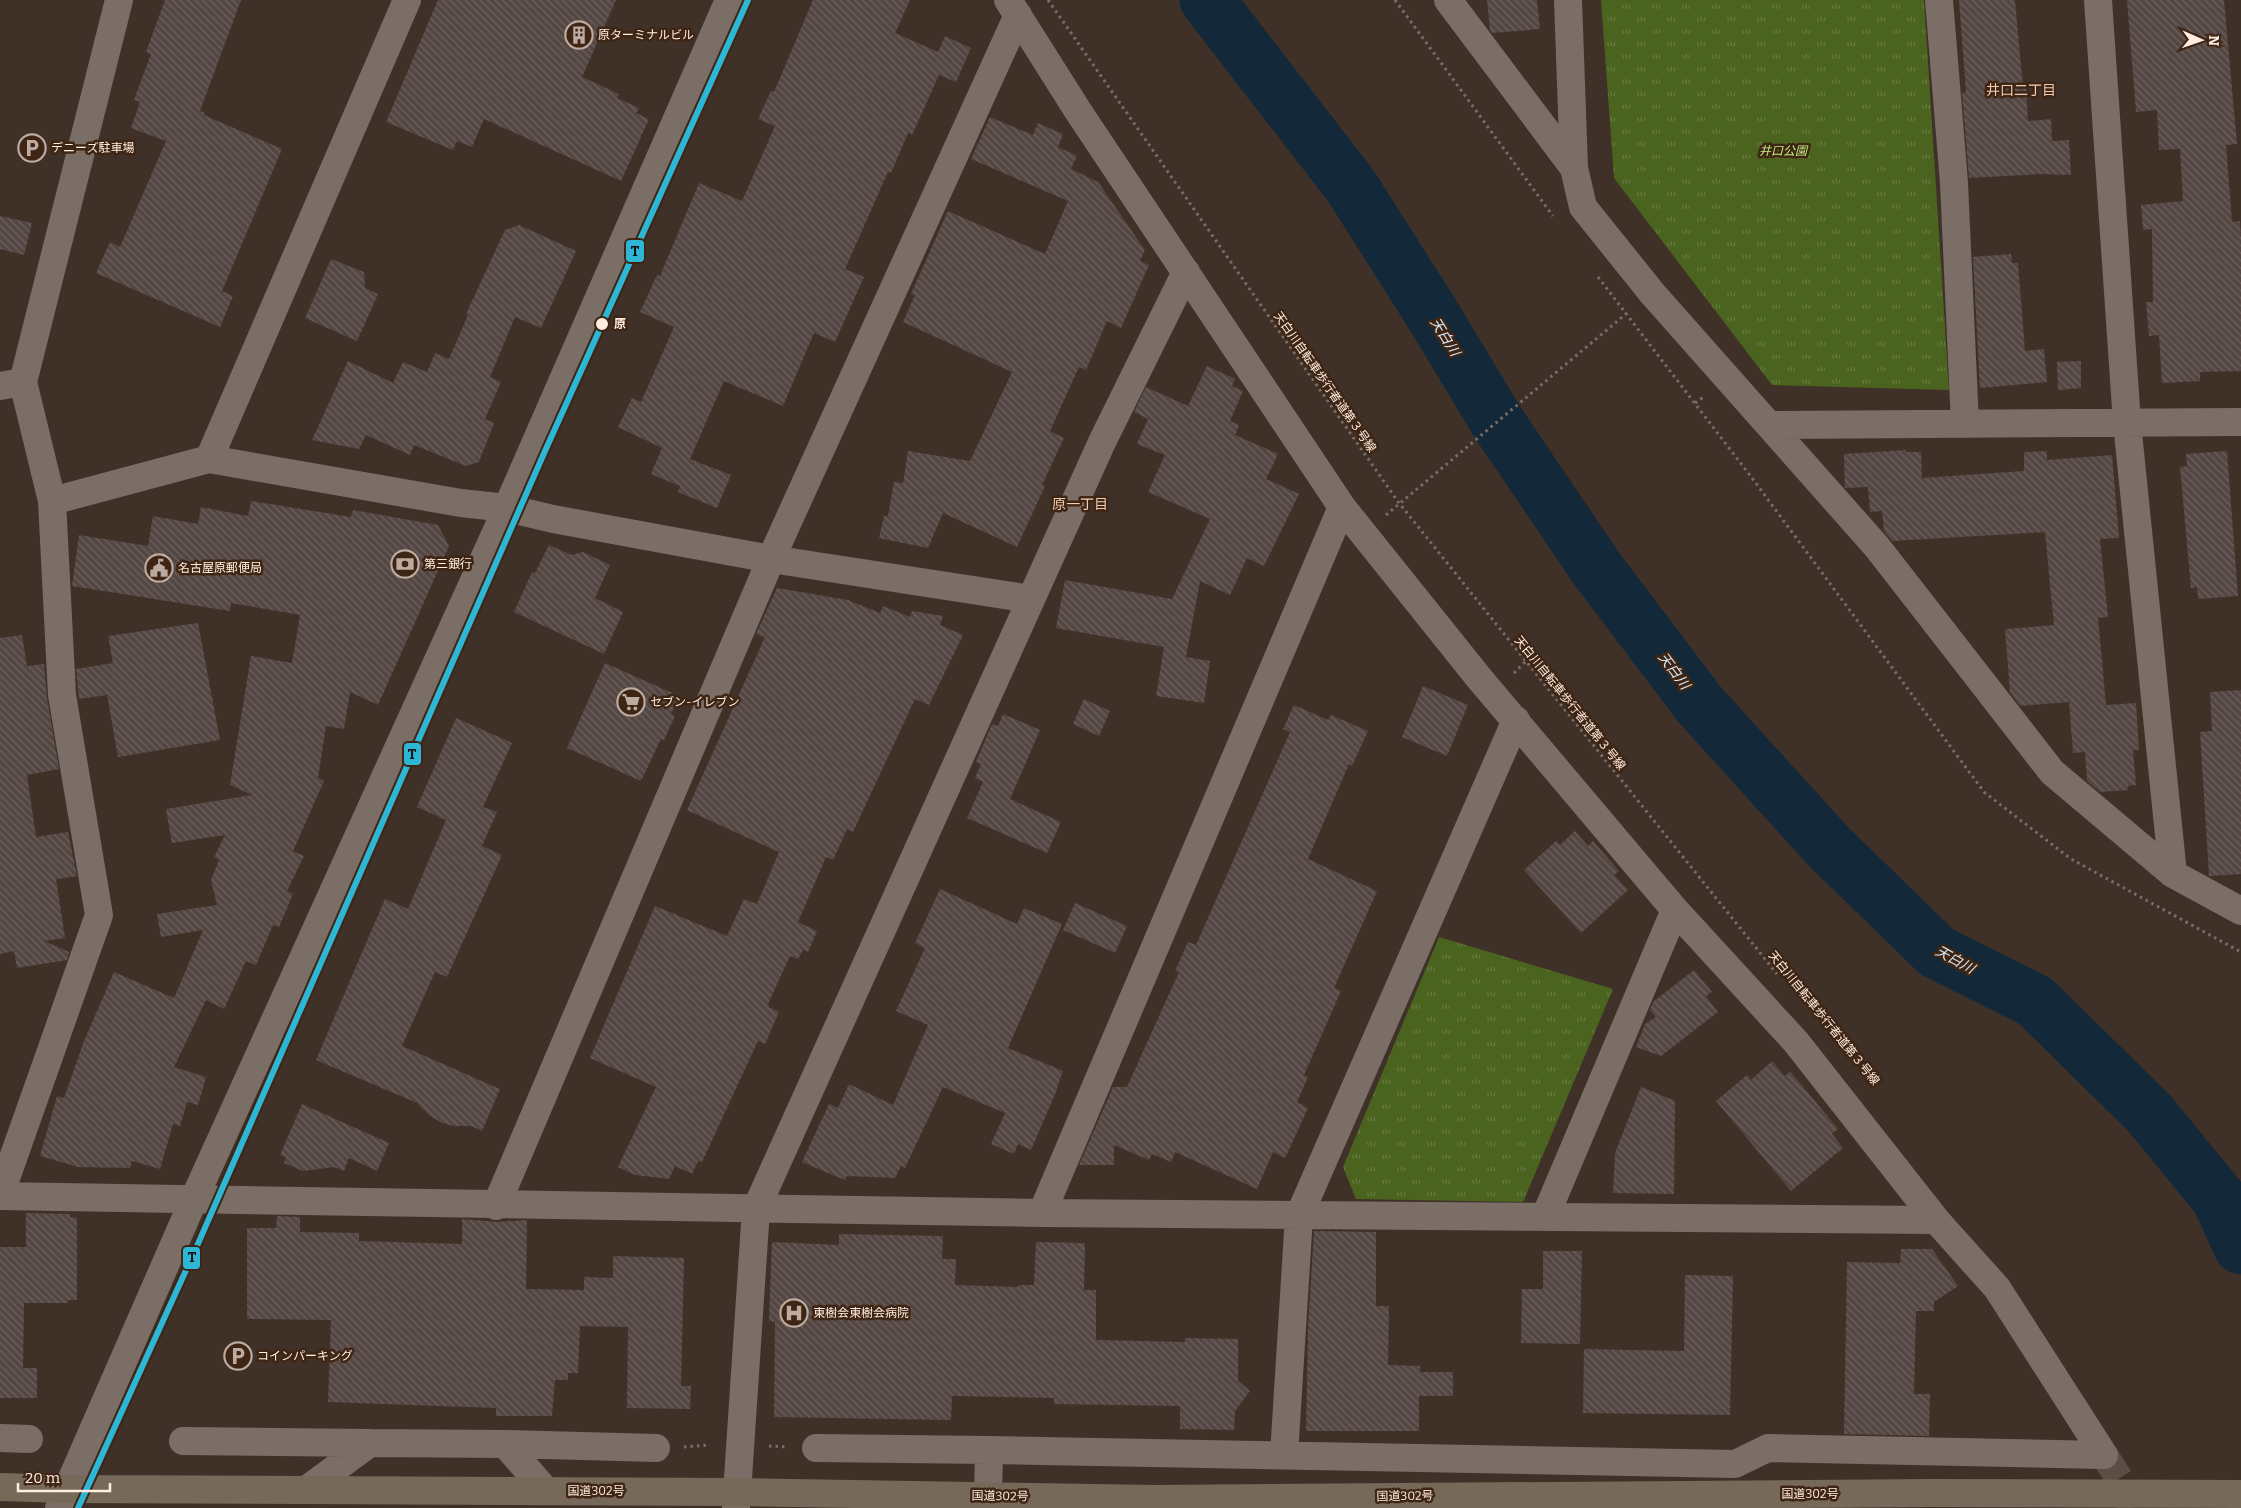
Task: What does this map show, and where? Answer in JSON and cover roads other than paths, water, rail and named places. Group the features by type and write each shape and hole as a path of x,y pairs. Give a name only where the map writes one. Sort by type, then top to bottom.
{"highway":[{"name":"国道302号","path":"0,1487 63,1499 306,1490 546,1491 737,1500 988,1496 1155,1499 1516,1495 2241,1494"}],"street":[{"path":"119,0 12,384 52,501 62,695 99,916 0,1196 756,1210 1936,1220"},
{"path":"210,459 407,0"},
{"path":"63,1499 194,1199 507,508 729,0"},
{"path":"1448,0 1574,168"},
{"path":"1568,0 1574,168 1583,207 1652,293 1877,547 2052,772 2173,874 2241,911"},
{"path":"1939,0 1954,183 1966,424"},
{"path":"2098,0 2127,423 2173,874"},
{"path":"816,1448 1735,1464 1768,1448 2104,1455 1997,1288 1936,1220 1796,1042 1675,910 1479,678 1342,507 1078,111 1013,8"},
{"path":"496,1206 771,558 1013,8"},
{"path":"737,1500 756,1210 1102,442 1186,272"},
{"path":"1769,425 2241,422"},
{"path":"52,501 210,459 461,503 507,508 553,519 771,558 1031,599"},
{"path":"1042,1213 1342,507"},
{"path":"1284,1455 1299,1216 1516,720"},
{"path":"1545,1217 1675,910"},
{"path":"0,1438 29,1439"},
{"path":"183,1441 505,1444 656,1448"},
{"path":"306,1490 370,1443"},
{"path":"505,1444 546,1491"},
{"path":"988,1496 989,1450"}],"waterway":[{"name":"天白川","path":"1207,0 1351,186 1431,312 1498,423 1597,569 1700,705 1829,847 1937,952 2035,1001 2149,1113 2218,1197 2241,1247"},
{"path":"2218,1197 2241,1199"}],"tunnel":[{"path":"2104,1455 2122,1483 2133,1508"}],"place":[{"name":"原ターミナルビル","path":"579,35"},
{"name":"デニーズ駐車場","path":"32,148"},
{"name":"原","path":"602,324"},
{"name":"第三銀行","path":"405,564"},
{"name":"名古屋原郵便局","path":"159,568"},
{"name":"セブン-イレブン","path":"631,702"},
{"name":"東樹会東樹会病院","path":"794,1313"},
{"name":"コインパーキング","path":"238,1356"}],"district":[{"name":"井口二丁目","path":"2021,90"},
{"name":"原一丁目","path":"1080,504"}],"park label":[{"name":"井口公園","path":"1783,151"}]}
